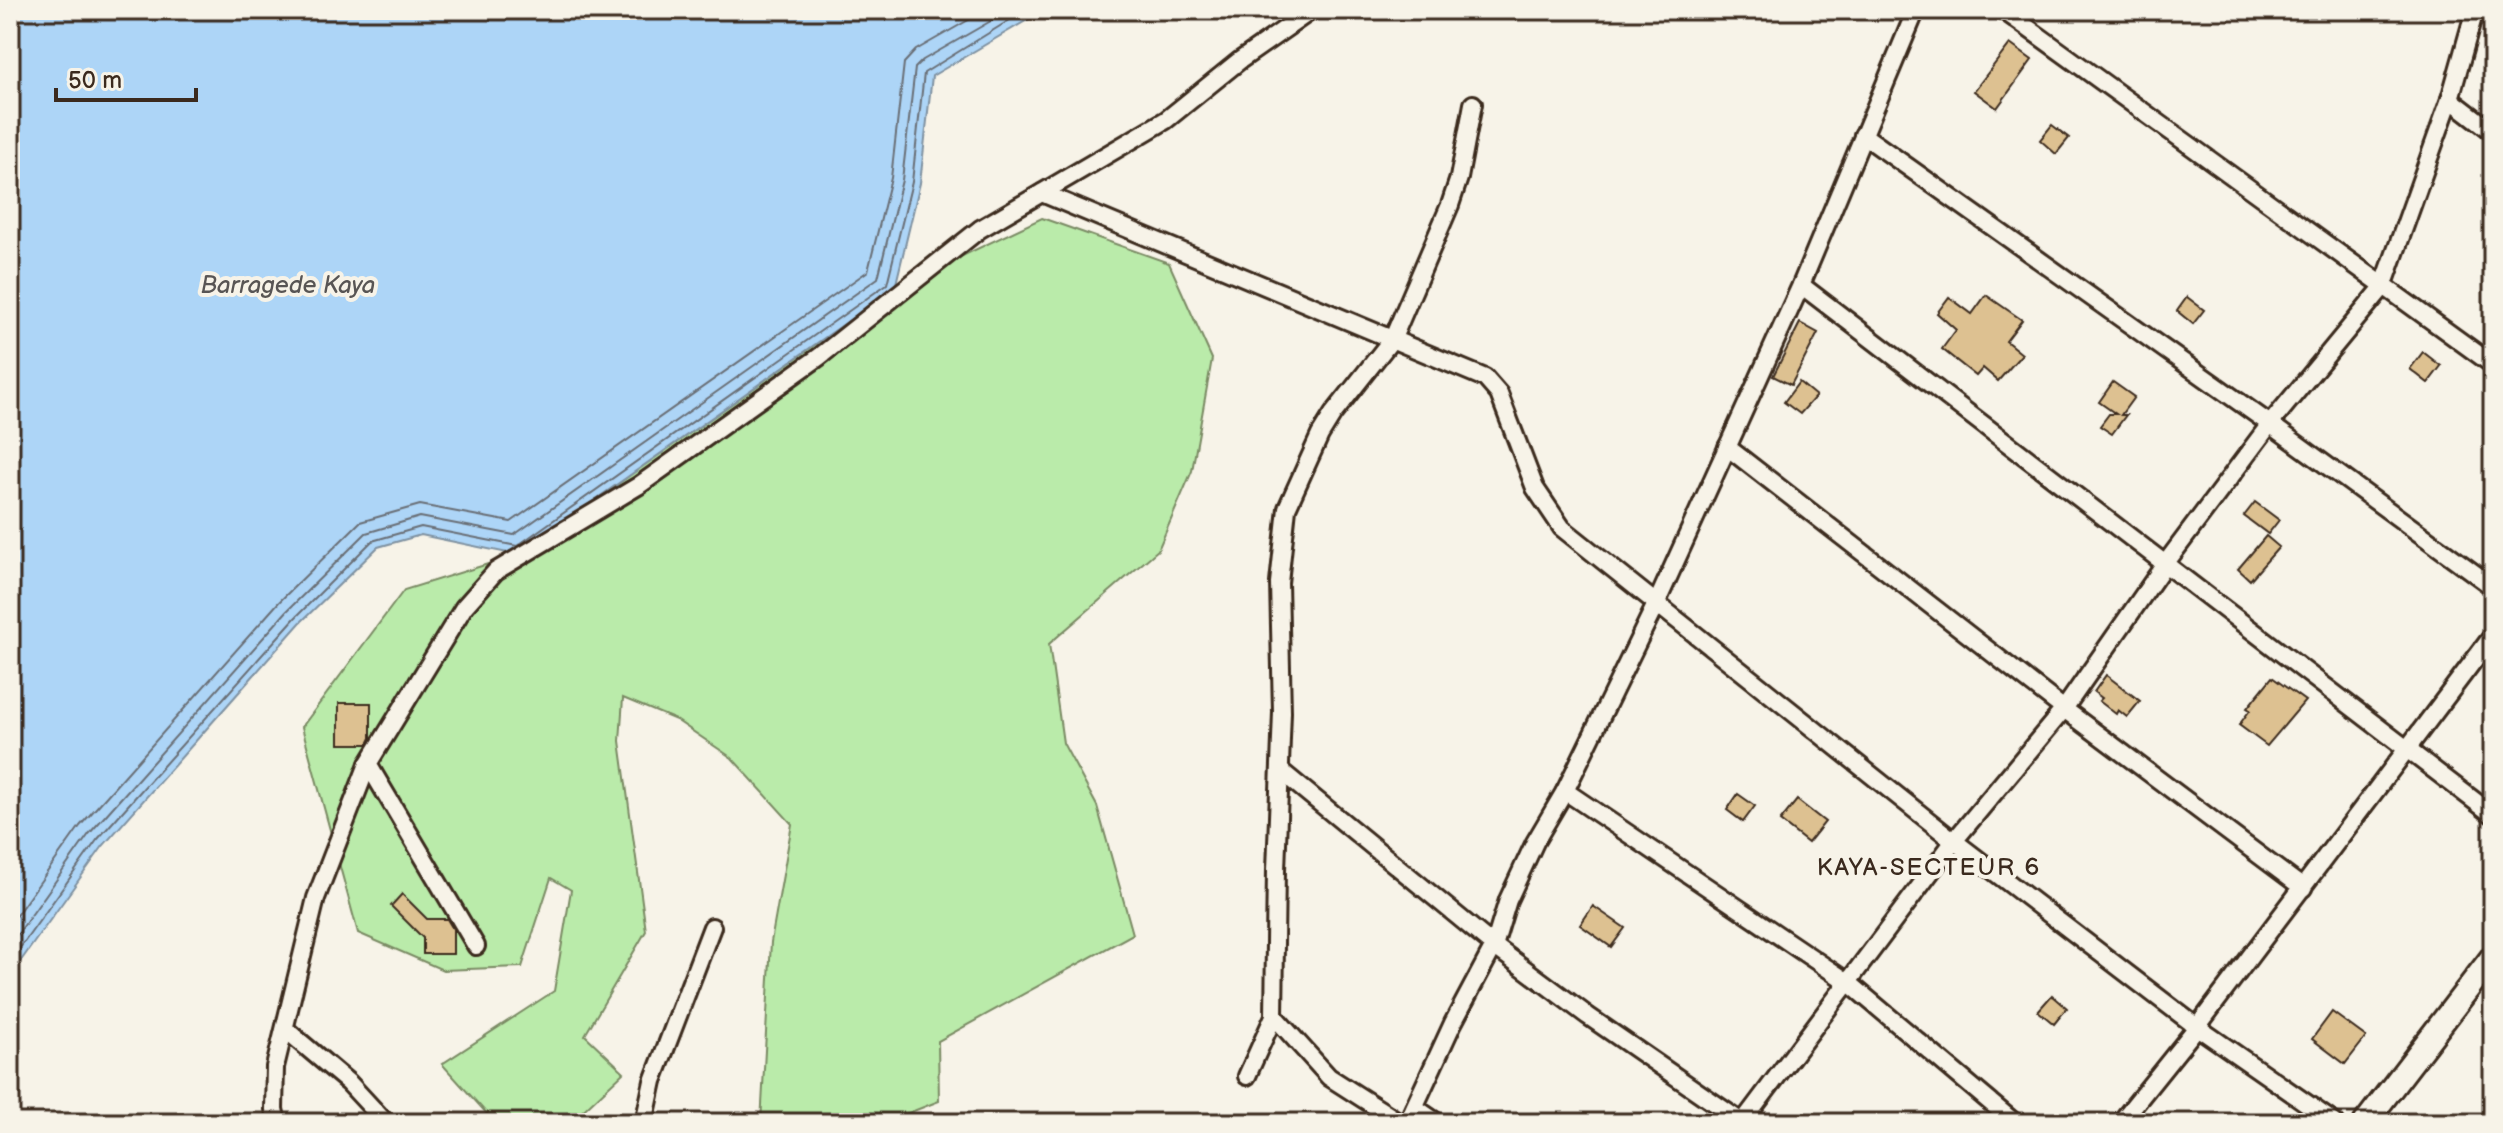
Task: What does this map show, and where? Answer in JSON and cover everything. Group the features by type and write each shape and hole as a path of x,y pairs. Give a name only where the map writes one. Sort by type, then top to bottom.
{"main road":[{"path":"2365,1123 2493,956"}],"street":[{"path":"277,1123 274,1109 275,1067 316,898 368,764 464,607 496,571 638,486 819,357 980,229 1166,120 1239,61 1312,10"},
{"path":"1408,1118 1494,946 1508,900 1535,842 1565,791 1657,602 1801,285 1916,10"},
{"path":"2003,10 2493,365"},
{"path":"1281,771 1494,946 1742,1123 1954,841 2064,709 2165,564 2270,424 2383,287 2450,99 2475,10"},
{"path":"2450,99 2493,132"},
{"path":"1247,1076 1274,1016 1281,771 1279,583 1287,508 1326,425 1393,338 1450,205 1459,178 1473,104"},
{"path":"1863,135 2270,424 2493,587"},
{"path":"1042,193 1485,378 1499,394 1535,488 1562,528 1954,841 2197,1027 2335,1123"},
{"path":"1801,285 2493,815"},
{"path":"1727,447 2064,709 2303,888"},
{"path":"2120,1123 2197,1027 2493,635"},
{"path":"368,764 476,946"},
{"path":"1565,791 1849,983 2015,1123"},
{"path":"644,1123 653,1081 712,927"},
{"path":"1274,1016 1329,1077 1408,1118 1438,1123"},
{"path":"285,1029 349,1083 386,1123"}],"green space":[{"path":"1042,218 1169,263 1212,359 1192,471 1158,550 1049,644 1063,743 1097,806 1133,934 938,1041 939,1101 883,1123 761,1123 771,942 792,824 732,758 676,720 623,698 620,741 646,931 585,1035 624,1072 571,1122 489,1116 442,1064 554,991 571,890 551,878 522,967 443,970 358,933 302,727 404,590 517,555 895,288"}],"water":[{"name":"Barragede Kaya","path":"10,10 1036,10 1029,19 932,76 920,183 895,288 517,555 421,535 378,547 300,623 103,846 10,976"}],"building":[{"path":"2010,44 2032,60 1997,108 1974,91"},
{"path":"2052,125 2069,138 2056,154 2040,140"},
{"path":"1986,295 2022,320 2006,341 2022,354 1998,381 1983,368 1976,376 1942,349 1956,330 1937,313 1949,297 1972,314"},
{"path":"2187,297 2204,310 2193,324 2177,311"},
{"path":"1800,323 1818,333 1791,385 1773,376"},
{"path":"2423,352 2441,366 2428,383 2410,369"},
{"path":"1799,382 1816,396 1800,414 1784,402"},
{"path":"2113,382 2134,397 2112,434 2100,426 2109,414 2116,414 2099,402"},
{"path":"2255,502 2279,520 2268,534 2244,516"},
{"path":"2266,536 2279,547 2250,580 2238,569"},
{"path":"2106,675 2140,701 2127,717 2118,710 2116,714 2099,701 2102,698 2094,692"},
{"path":"2272,677 2305,701 2267,746 2239,725 2250,710 2247,708"},
{"path":"339,703 371,703 371,738 368,744 339,744"},
{"path":"1738,794 1755,806 1743,822 1727,810"},
{"path":"1797,800 1825,822 1808,843 1780,821"},
{"path":"402,894 427,919 447,919 453,929 453,954 423,954 423,938 391,906"},
{"path":"1593,906 1625,928 1611,947 1580,925"},
{"path":"2052,995 2067,1008 2054,1024 2038,1011"},
{"path":"2332,1012 2366,1037 2345,1064 2312,1039"}],"district":[{"name":"KAYA-SECTEUR 6","path":"1929,867"}]}
